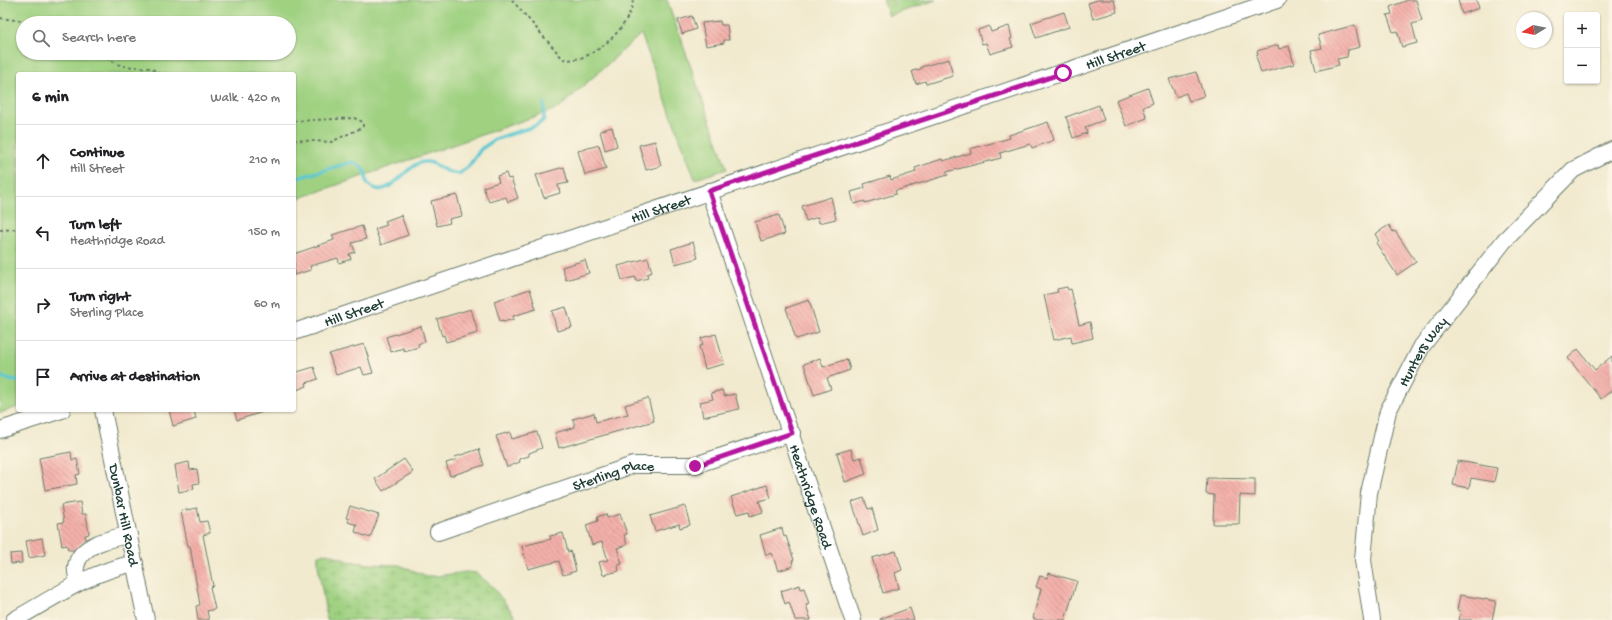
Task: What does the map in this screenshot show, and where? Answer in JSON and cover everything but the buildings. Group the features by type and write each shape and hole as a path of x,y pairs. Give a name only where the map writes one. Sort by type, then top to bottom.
{"street":[{"name":"Hill Street","path":"296,331 1277,0"},
{"name":"Hunters Way","path":"1372,620 1363,560 1370,493 1388,411 1422,346 1504,241 1573,170 1612,150"},
{"name":"Heathridge Road","path":"709,191 792,433 853,620"},
{"path":"0,430 56,412"},
{"name":"Dunbar Hill Road","path":"103,412 146,620"},
{"name":"Sterling Place","path":"438,532 633,465 695,466 792,433"},
{"path":"78,582 76,567 81,555 88,549 106,539 129,535"},
{"path":"14,620 78,582 116,567 135,563"}],"path":[{"path":"512,0 562,59 576,61 598,50 620,30 632,11 633,0"},
{"path":"0,18 16,20"},
{"path":"110,60 122,66 151,68 157,72"},
{"path":"296,121 354,118 363,122 363,126 359,129 331,142 296,140"},
{"path":"0,230 16,229"}],"green space":[{"path":"0,0 667,0 727,169 695,179 641,34 559,108 296,199 296,72 16,72 16,408 0,413"},
{"path":"883,0 936,0 889,16"},
{"path":"328,553 348,561 369,564 399,565 427,576 466,572 476,573 492,586 518,620 327,620 318,565 318,555"}],"waterway":[{"path":"296,178 352,162 359,165 364,170 367,183 375,188 382,189 389,187 410,169 417,164 424,162 436,165 448,172 459,174 469,166 481,149 496,139 535,126 544,120 544,103"},
{"path":"0,376 9,380 16,381"}],"route":[{"path":"695,466 792,433 709,191 1063,73"}]}
